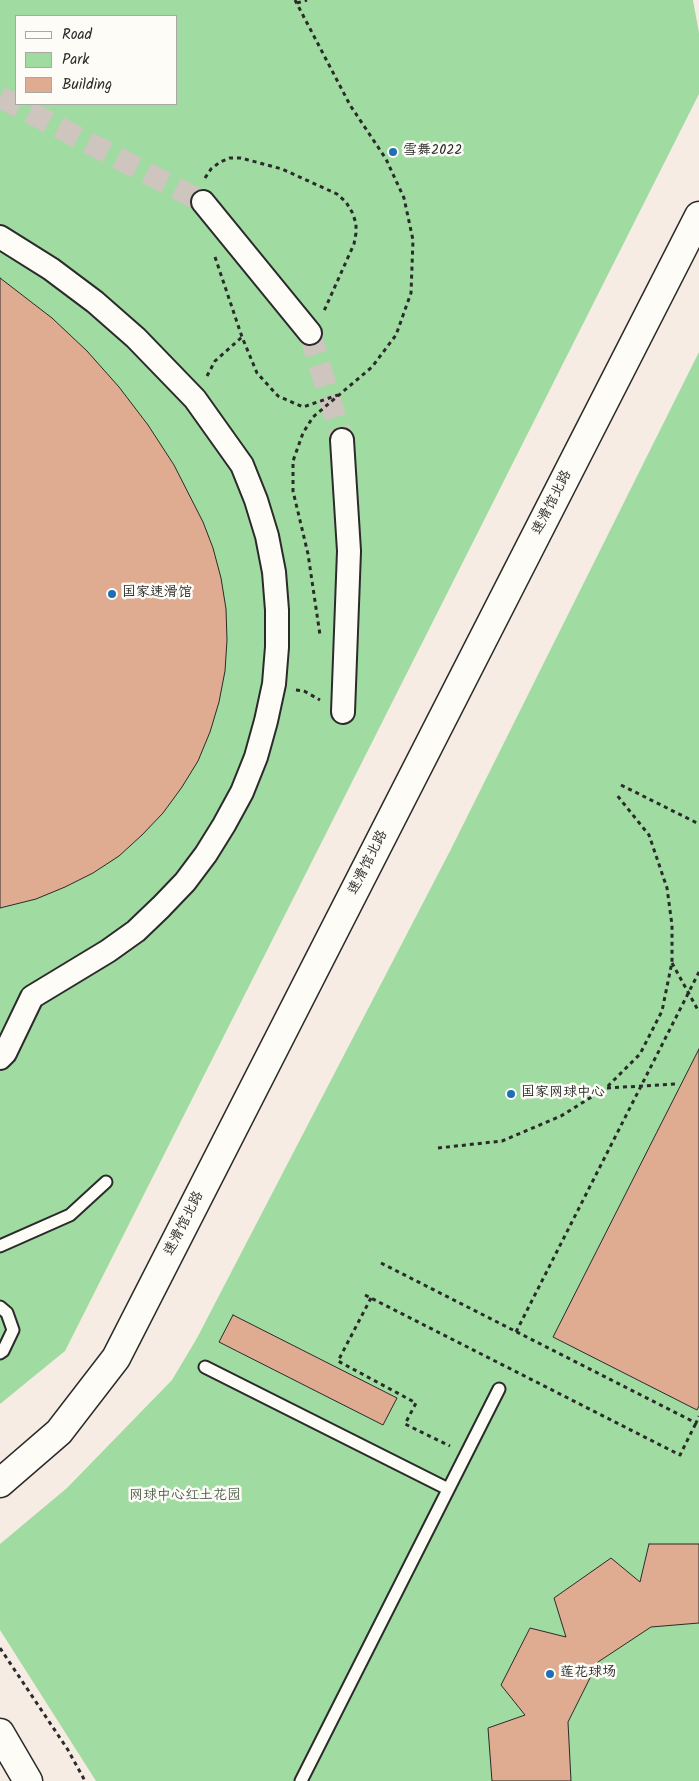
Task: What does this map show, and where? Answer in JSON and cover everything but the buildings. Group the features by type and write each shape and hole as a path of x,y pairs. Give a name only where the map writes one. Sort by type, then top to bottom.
{"street":[{"path":"203,202 310,333"},
{"name":"速滑馆北路","path":"0,1483 59,1432 116,1358 699,216"},
{"path":"0,237 50,269 95,302 136,338 195,399 242,465 256,500 267,536 274,572 277,610 274,684 261,739 246,783 224,825 206,854 185,882 136,931 108,951 32,997 5,1053 0,1058"},
{"path":"342,440 349,551 343,712"},
{"path":"0,1732 28,1781"}],"lane":[{"path":"0,1246 70,1215 106,1182"},
{"path":"0,1307 7,1313 13,1330 0,1353"},
{"path":"205,1367 448,1489"},
{"path":"301,1781 500,1389"}],"path":[{"path":"307,0 296,1 350,105 386,159 404,198 413,240 411,293 396,335 372,367 313,417 302,434 293,461 293,491 308,554 321,644"},
{"path":"203,202 203,184 211,169 225,160 241,158 282,169 337,194 346,202 356,222 354,244 325,308 310,333"},
{"path":"212,248 242,337 257,373 278,396 303,407 342,394"},
{"path":"195,399 215,361 242,337"},
{"path":"274,684 304,692 343,712"},
{"path":"621,785 699,824"},
{"path":"438,1148 502,1141 561,1116 606,1088 640,1054 662,1011 672,962 672,925 667,888 649,835 616,794"},
{"path":"672,962 699,1012"},
{"path":"516,1332 699,972"},
{"path":"606,1088 677,1084"},
{"path":"381,1263 696,1422"},
{"path":"365,1295 680,1455 699,1416"},
{"path":"371,1298 338,1361 416,1403 406,1424 466,1454"},
{"path":"0,1648 68,1750 85,1781"}],"green space":[{"name":"国家速滑馆","path":"0,0 693,0 699,33 699,94 65,1351 0,1404"},
{"name":"国家网球中心","path":"699,352 699,1781 96,1781 0,1630 0,1544 67,1488 172,1380 197,1338 450,851"}],"tunnel":[{"path":"0,97 15,105"},
{"path":"15,105 203,202"},
{"path":"310,333 342,440"}],"place":[{"name":"雪舞2022","path":"393,152"},
{"name":"国家速滑馆","path":"112,594"},
{"name":"国家网球中心","path":"511,1094"},
{"name":"莲花球场","path":"550,1674"}],"park label":[{"name":"网球中心红土花园","path":"185,1497"}]}
